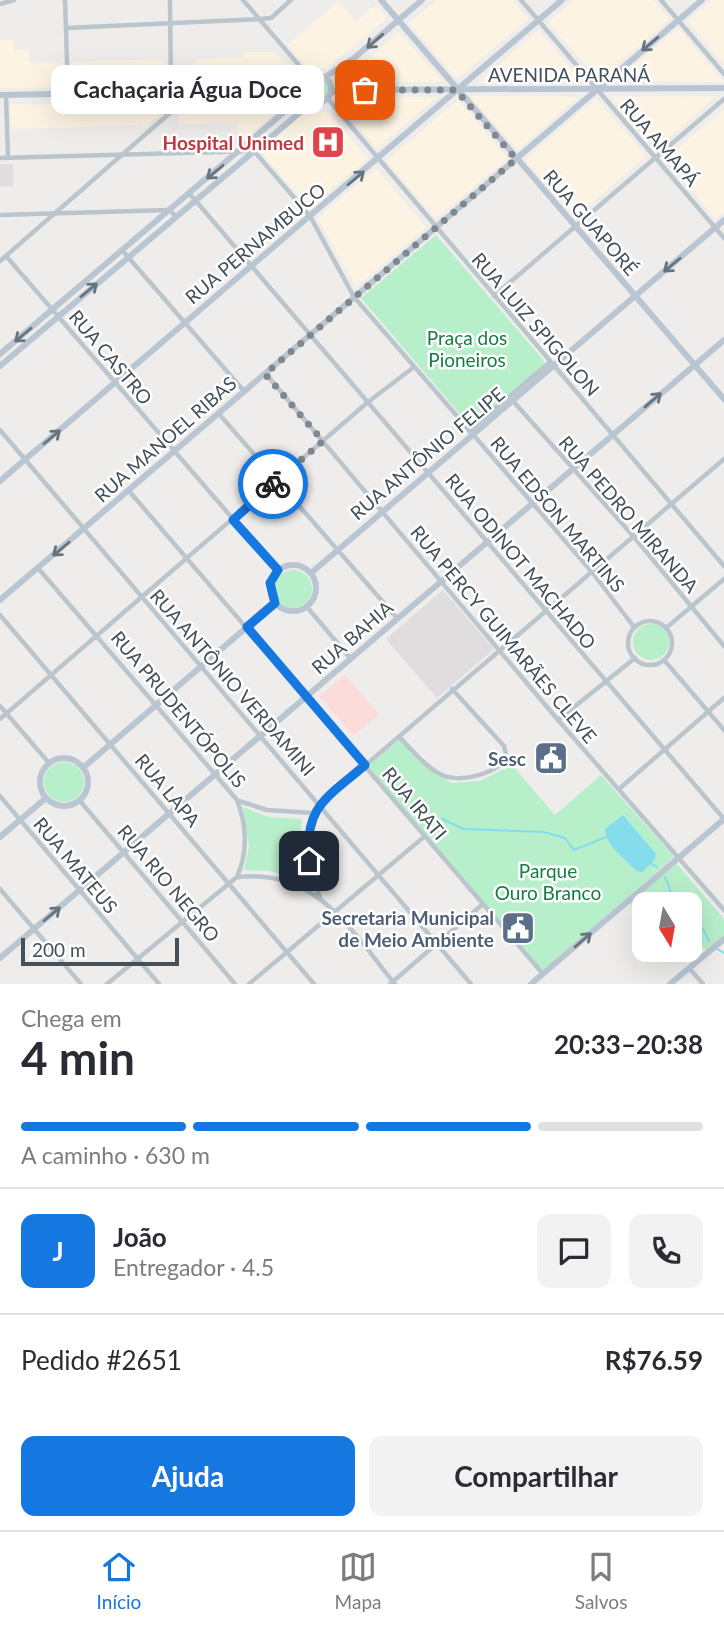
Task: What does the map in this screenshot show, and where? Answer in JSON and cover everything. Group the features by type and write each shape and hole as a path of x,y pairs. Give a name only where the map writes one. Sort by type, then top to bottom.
{"street":[{"path":"0,4 11,0"},
{"path":"65,0 68,93"},
{"path":"170,0 171,92"},
{"path":"0,354 304,95 306,80 243,0"},
{"path":"66,28 271,18 291,0"},
{"name":"RUA GUAPORÉ","path":"381,0 724,399"},
{"path":"288,90 306,80 335,73 422,0"},
{"name":"RUA AMAPÁ","path":"521,0 724,238"},
{"name":"RUA PERNAMBUCO","path":"0,481 562,0"},
{"path":"661,0 724,74"},
{"name":"RUA MANOEL RIBAS","path":"0,600 702,0"},
{"path":"0,366 254,151 301,107 311,103 318,104 329,96 330,82 325,77"},
{"name":"AVENIDA PARANÁ","path":"329,96 456,90 724,88"},
{"path":"8,158 3,95 288,90 304,95 311,103"},
{"path":"0,261 195,92"},
{"name":"RUA LUIZ SPIGOLON","path":"329,96 435,228 724,566"},
{"path":"494,296 724,99"},
{"path":"0,158 242,149 254,151"},
{"name":"RUA EDSON MARTINS","path":"254,151 310,216 354,297 531,505 592,572 634,628"},
{"name":"RUA ODINOT MACHADO","path":"189,193 724,819"},
{"path":"0,215 170,210 176,216"},
{"name":"RUA ANTÔNIO FELIPE","path":"311,573 471,433 724,220"},
{"path":"122,250 244,392"},
{"name":"RUA CASTRO","path":"6,256 278,570"},
{"name":"RUA BAHIA","path":"0,958 724,340"},
{"name":"RUA ANTÔNIO FELIPE","path":"471,433 513,401 552,364"},
{"path":"0,719 368,402 414,367"},
{"name":"RUA PERCY GUIMARÃES CLEVE","path":"265,374 558,720 724,910"},
{"name":"RUA PEDRO MIRANDA","path":"513,401 634,537 724,646"},
{"path":"219,414 397,618"},
{"name":"RUA ANTÔNIO VERDAMINI","path":"0,430 142,599 263,735 471,984"},
{"path":"320,898 308,853 313,813 320,804 724,459"},
{"name":"RUA IRATI","path":"129,491 542,974"},
{"path":"298,566 311,573 316,587 307,607 287,611 275,603 270,583 278,570 298,566"},
{"name":"RUA PRUDENTÓPOLIS","path":"38,568 99,635 237,800 246,839 243,863 237,877"},
{"path":"666,628 724,579"},
{"path":"84,767 275,603"},
{"path":"307,607 351,659"},
{"name":"RUA LAPA","path":"0,615 314,984"},
{"path":"654,621 666,628 672,644 664,660 652,665 635,658 628,643 634,628 654,621"},
{"path":"558,720 635,658"},
{"path":"664,660 724,730"},
{"path":"399,737 440,774 457,778 477,776 501,766 508,759 504,746 452,689"},
{"path":"619,789 724,698"},
{"path":"0,706 49,763"},
{"path":"64,758 84,767 88,789 80,801 58,806 41,792 40,776 49,763 64,758"},
{"name":"RUA MATEUS","path":"0,796 159,984"},
{"path":"0,837 46,798"},
{"path":"237,800 267,810 313,813"},
{"name":"RUA RIO NEGRO","path":"80,801 235,984"},
{"path":"531,984 724,819"},
{"path":"249,984 425,836"},
{"path":"107,984 237,877 275,877 304,887 335,913 393,983 483,904"},
{"path":"0,889 81,984"},
{"path":"670,984 724,939"},
{"path":"689,968 702,984"}],"shaded area":[{"path":"437,0 513,0 528,19 457,79 409,23"},
{"path":"574,0 653,0 670,19 598,80 548,22"},
{"path":"712,0 724,0 724,64 687,21"},
{"path":"339,1 356,21 376,5 387,18 327,68 307,68 288,45"},
{"path":"678,28 724,82 616,81"},
{"path":"538,30 583,81 477,84"},
{"path":"399,32 443,82 340,83"},
{"path":"0,40 14,40 15,50 29,49 29,63 61,63 61,87 0,88"},
{"path":"243,52 276,52 298,78 296,82 178,84 178,72 196,71 196,59 243,57"},
{"path":"165,59 166,85 72,87 71,62"},
{"path":"470,96 578,97 518,150"},
{"path":"716,96 657,149 611,97"},
{"path":"293,97 246,138 246,134 238,135 237,122 179,124 178,116 198,101"},
{"path":"332,97 437,97 377,149"},
{"path":"596,98 646,156 575,218 525,160"},
{"path":"177,100 142,129 141,125 11,129 10,105"},
{"path":"458,100 508,158 436,219 386,161"},
{"path":"724,109 724,212 716,219 665,159"},
{"path":"308,110 328,112 368,158 309,208 260,151"},
{"path":"0,164 13,164 13,186 0,187"},
{"path":"376,168 426,227 356,287 317,218"},
{"path":"443,590 494,649 437,698 386,639"},
{"path":"345,675 379,714 354,736 319,696"}],"green space":[{"path":"317,78 325,81 328,89 325,97 317,100 309,97 306,89 309,81"},
{"name":"Praça dos Pioneiros","path":"436,235 544,361 543,366 471,427 361,298"},
{"path":"293,570 307,575 312,589 307,603 293,608 279,603 274,589 279,575"},
{"path":"651,624 664,629 669,642 664,655 651,660 638,655 633,642 638,629"},
{"name":"Parque Ouro Branco","path":"399,740 451,783 480,781 512,765 555,815 601,775 674,857 542,971 367,767"},
{"path":"64,762 72,763 78,768 83,774 83,790 78,796 72,801 64,802 56,801 50,796 45,790 44,782 45,774 50,768 56,763"},
{"path":"243,807 268,817 302,819 299,848 305,880 270,871 244,870 249,846"},
{"path":"677,864 701,892 639,892"},
{"path":"702,893 724,919 724,936 708,951 702,948"}],"water":[{"path":"623,815 656,854 654,861 642,872 636,871 617,852 606,835 605,829"}],"waterway":[{"path":"442,819 464,829 544,832 565,838 574,850 606,837"},
{"path":"650,863 657,867"},
{"path":"665,877 671,892"},
{"path":"702,928 709,941"},
{"path":"717,949 724,953"}],"way so far":[{"path":"273,484 323,441 265,374 516,159 456,90 365,90"}],"place":[{"name":"Cachaçaria Água Doce","path":"365,90"},
{"name":"Hospital Unimed","path":"328,142"},
{"name":"Sesc","path":"551,758"},
{"name":"Secretaria Municipal de Meio Ambiente","path":"518,928"}],"route":[{"path":"273,484 233,520 278,570 270,583 271,597 275,603 247,627 365,765 313,813 307,845 309,861"}]}
